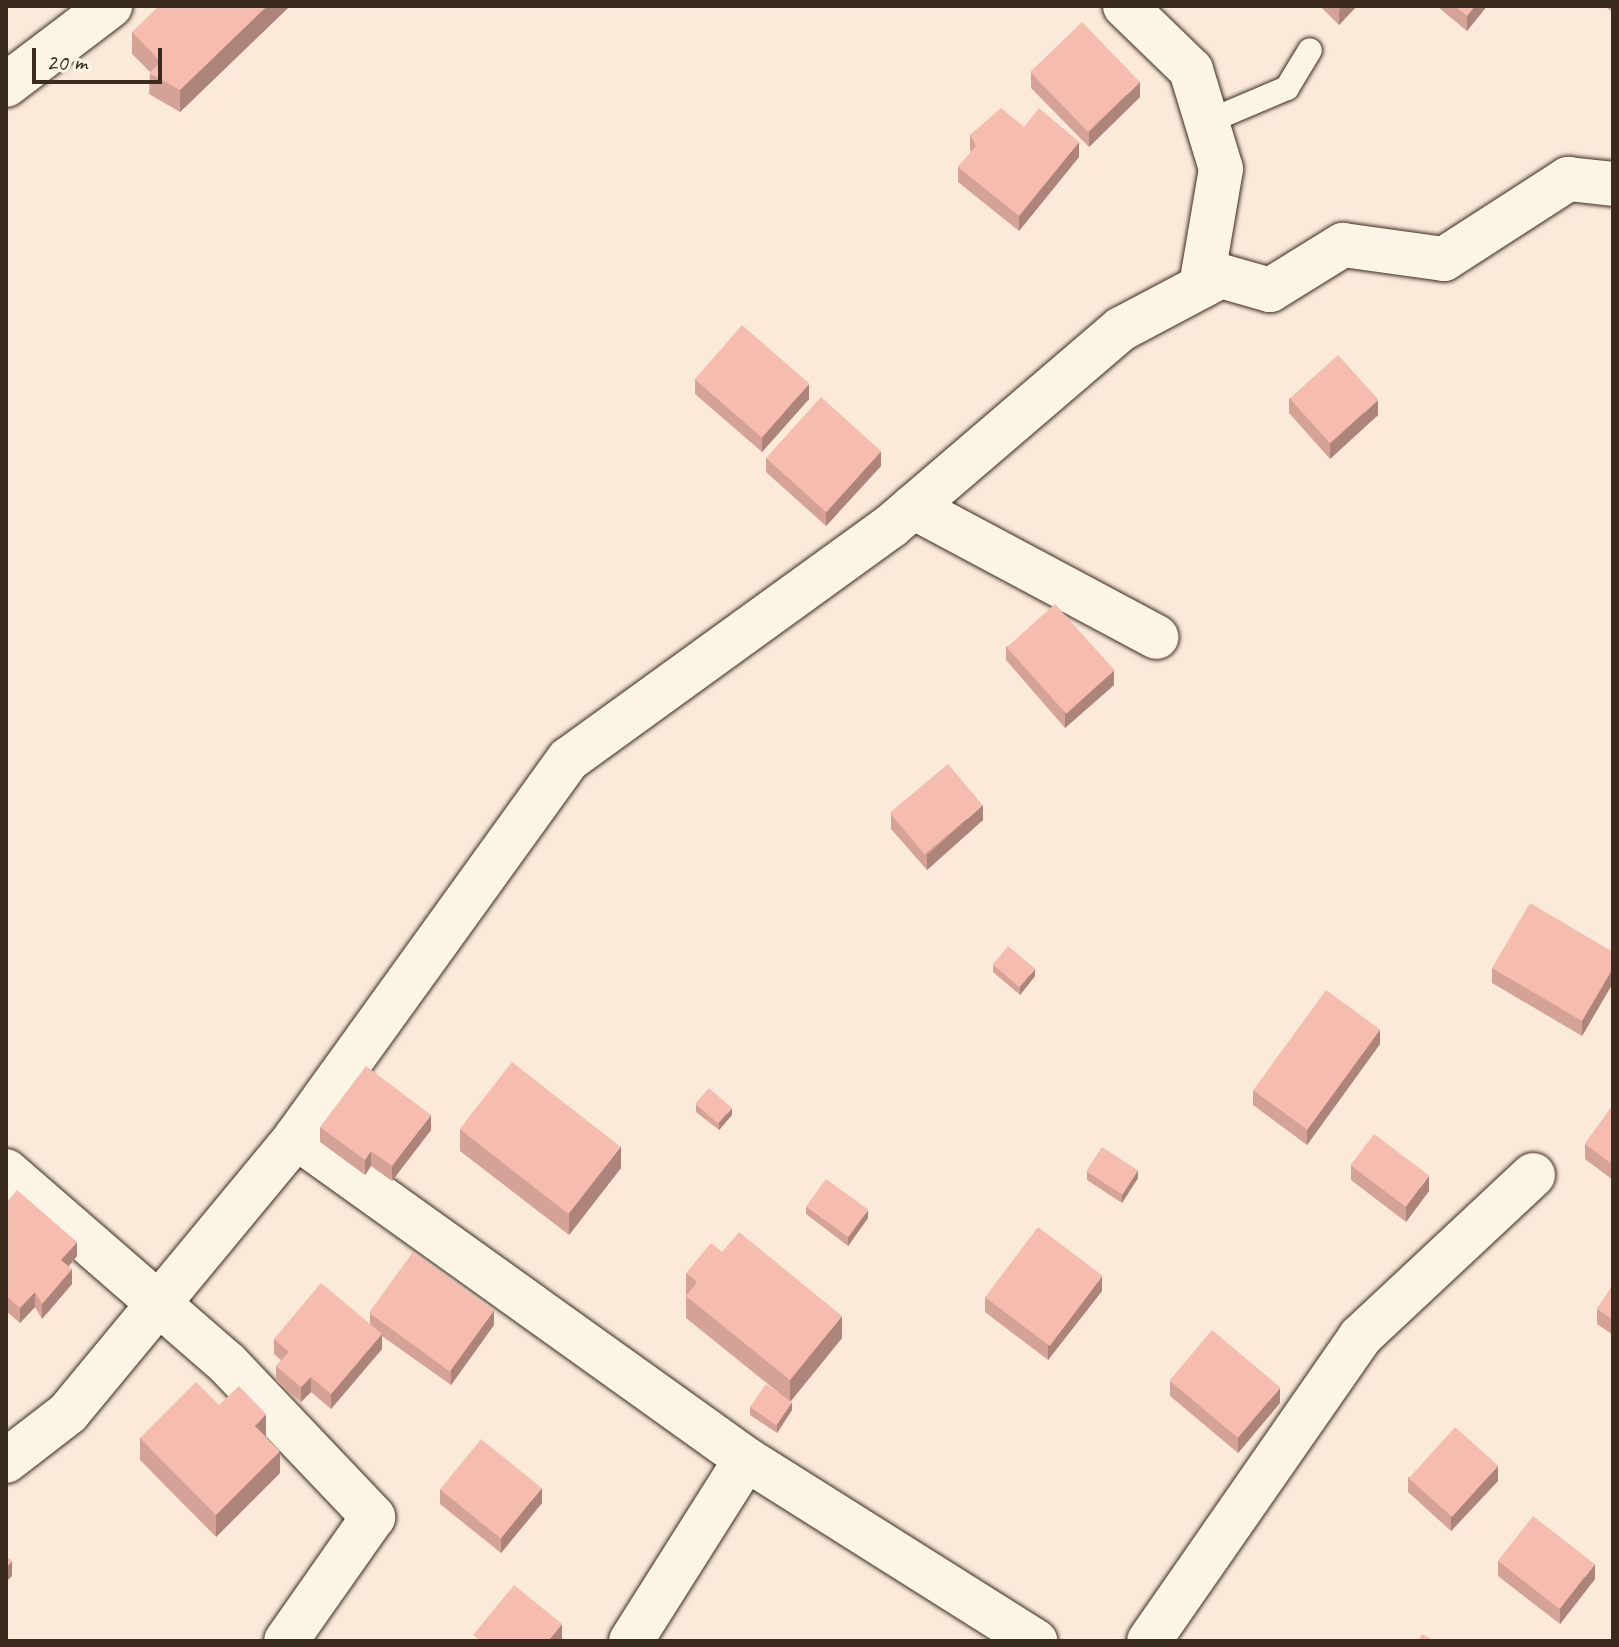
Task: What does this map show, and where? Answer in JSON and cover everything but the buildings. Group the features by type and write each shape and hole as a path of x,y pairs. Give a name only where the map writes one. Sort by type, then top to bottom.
{"street":[{"path":"6,85 110,6"},
{"path":"1125,6 1191,70 1221,169 1201,286"},
{"path":"6,1461 68,1413 296,1137 569,759 913,507 1121,329 1221,276 1270,290 1343,245 1444,259 1568,179 1613,184"},
{"path":"913,507 1156,637"},
{"path":"296,1137 746,1459 1035,1641"},
{"path":"6,1171 226,1362 373,1517 286,1641"},
{"path":"1149,1641 1360,1337 1533,1175"},
{"path":"631,1641 746,1459"}],"lane":[{"path":"1207,122 1287,88 1310,50"}]}
